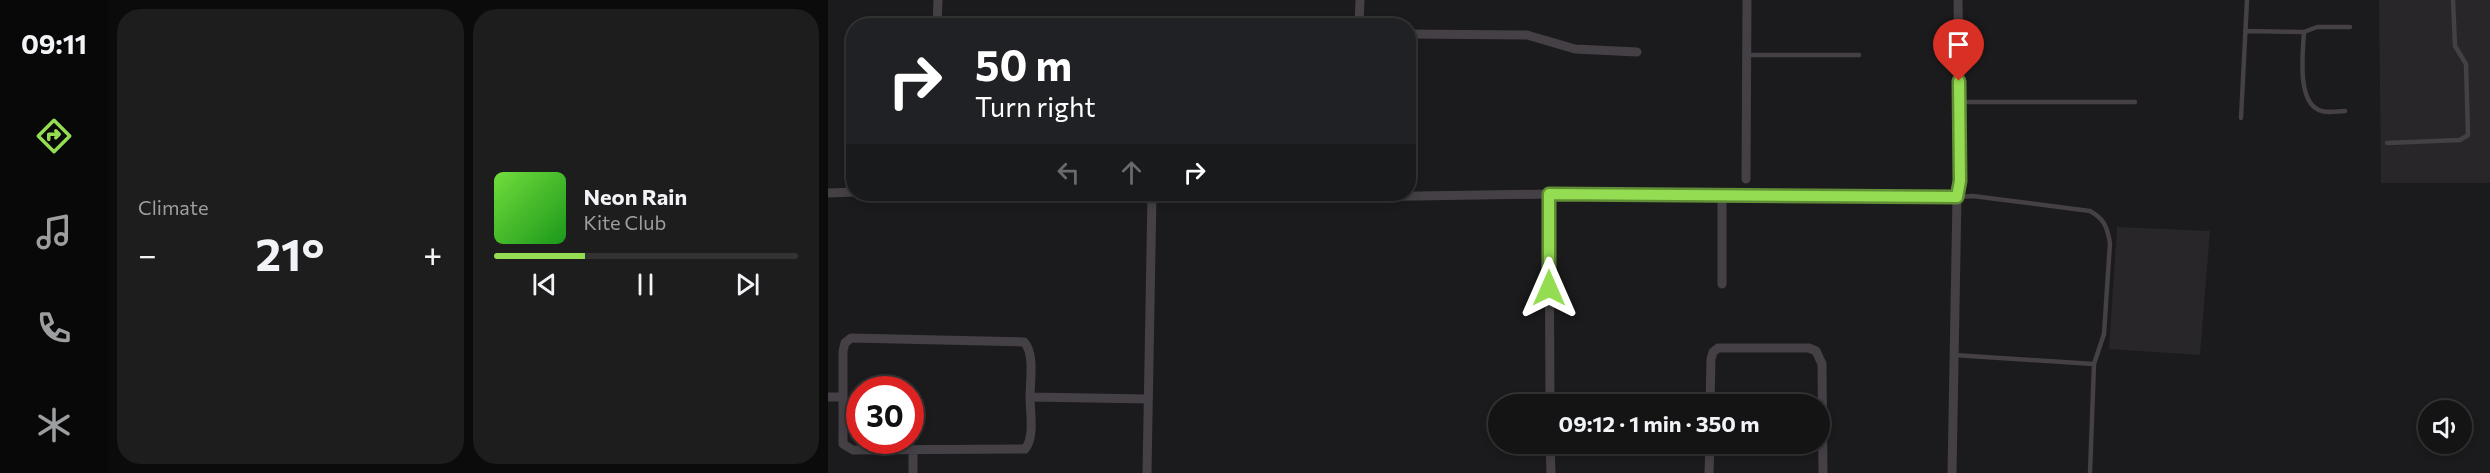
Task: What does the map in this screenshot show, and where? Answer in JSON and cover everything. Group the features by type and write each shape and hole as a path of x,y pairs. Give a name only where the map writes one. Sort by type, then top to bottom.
{"street":[{"path":"937,18 938,0"},
{"path":"1359,18 1360,0"},
{"path":"1746,179 1747,0"},
{"path":"1952,473 1957,197 1960,181 1958,0"},
{"path":"1416,34 1527,35 1575,49 1637,52"},
{"path":"828,193 846,192"},
{"path":"1549,194 1550,394"},
{"path":"1416,195 1957,197"},
{"path":"1722,195 1722,284"},
{"path":"1147,473 1151,201"},
{"path":"846,447 842,437 843,351 845,343 851,338 1024,342 1028,346 1029,354 1030,397 1030,437 1025,449 924,450"},
{"path":"1710,394 1711,359 1713,352 1718,348 1809,348 1816,351 1822,364 1822,394"},
{"path":"828,397 842,397"},
{"path":"1030,397 1148,399"},
{"path":"913,454 913,473"},
{"path":"1550,454 1551,473"},
{"path":"1709,473 1710,454"},
{"path":"1823,454 1823,473"}],"lane":[{"path":"2241,118 2247,0"},
{"path":"2387,143 2460,140 2468,135 2466,69 2464,60 2455,46 2452,0"},
{"path":"2245,31 2304,32 2317,27 2350,27"},
{"path":"2304,32 2303,78 2307,95 2315,109 2345,111"},
{"path":"1746,55 1860,55"},
{"path":"1959,102 2135,102"},
{"path":"1957,197 1973,196 2090,211 2102,218 2108,228 2104,334 2094,364 2090,473"},
{"path":"1954,356 2094,364"}],"shaded area":[{"path":"2379,0 2490,0 2490,183 2381,183"},
{"path":"2117,227 2210,231 2200,355 2109,349"}],"route":[{"path":"1549,288 1549,194 1957,197 1960,181 1959,81"}]}
